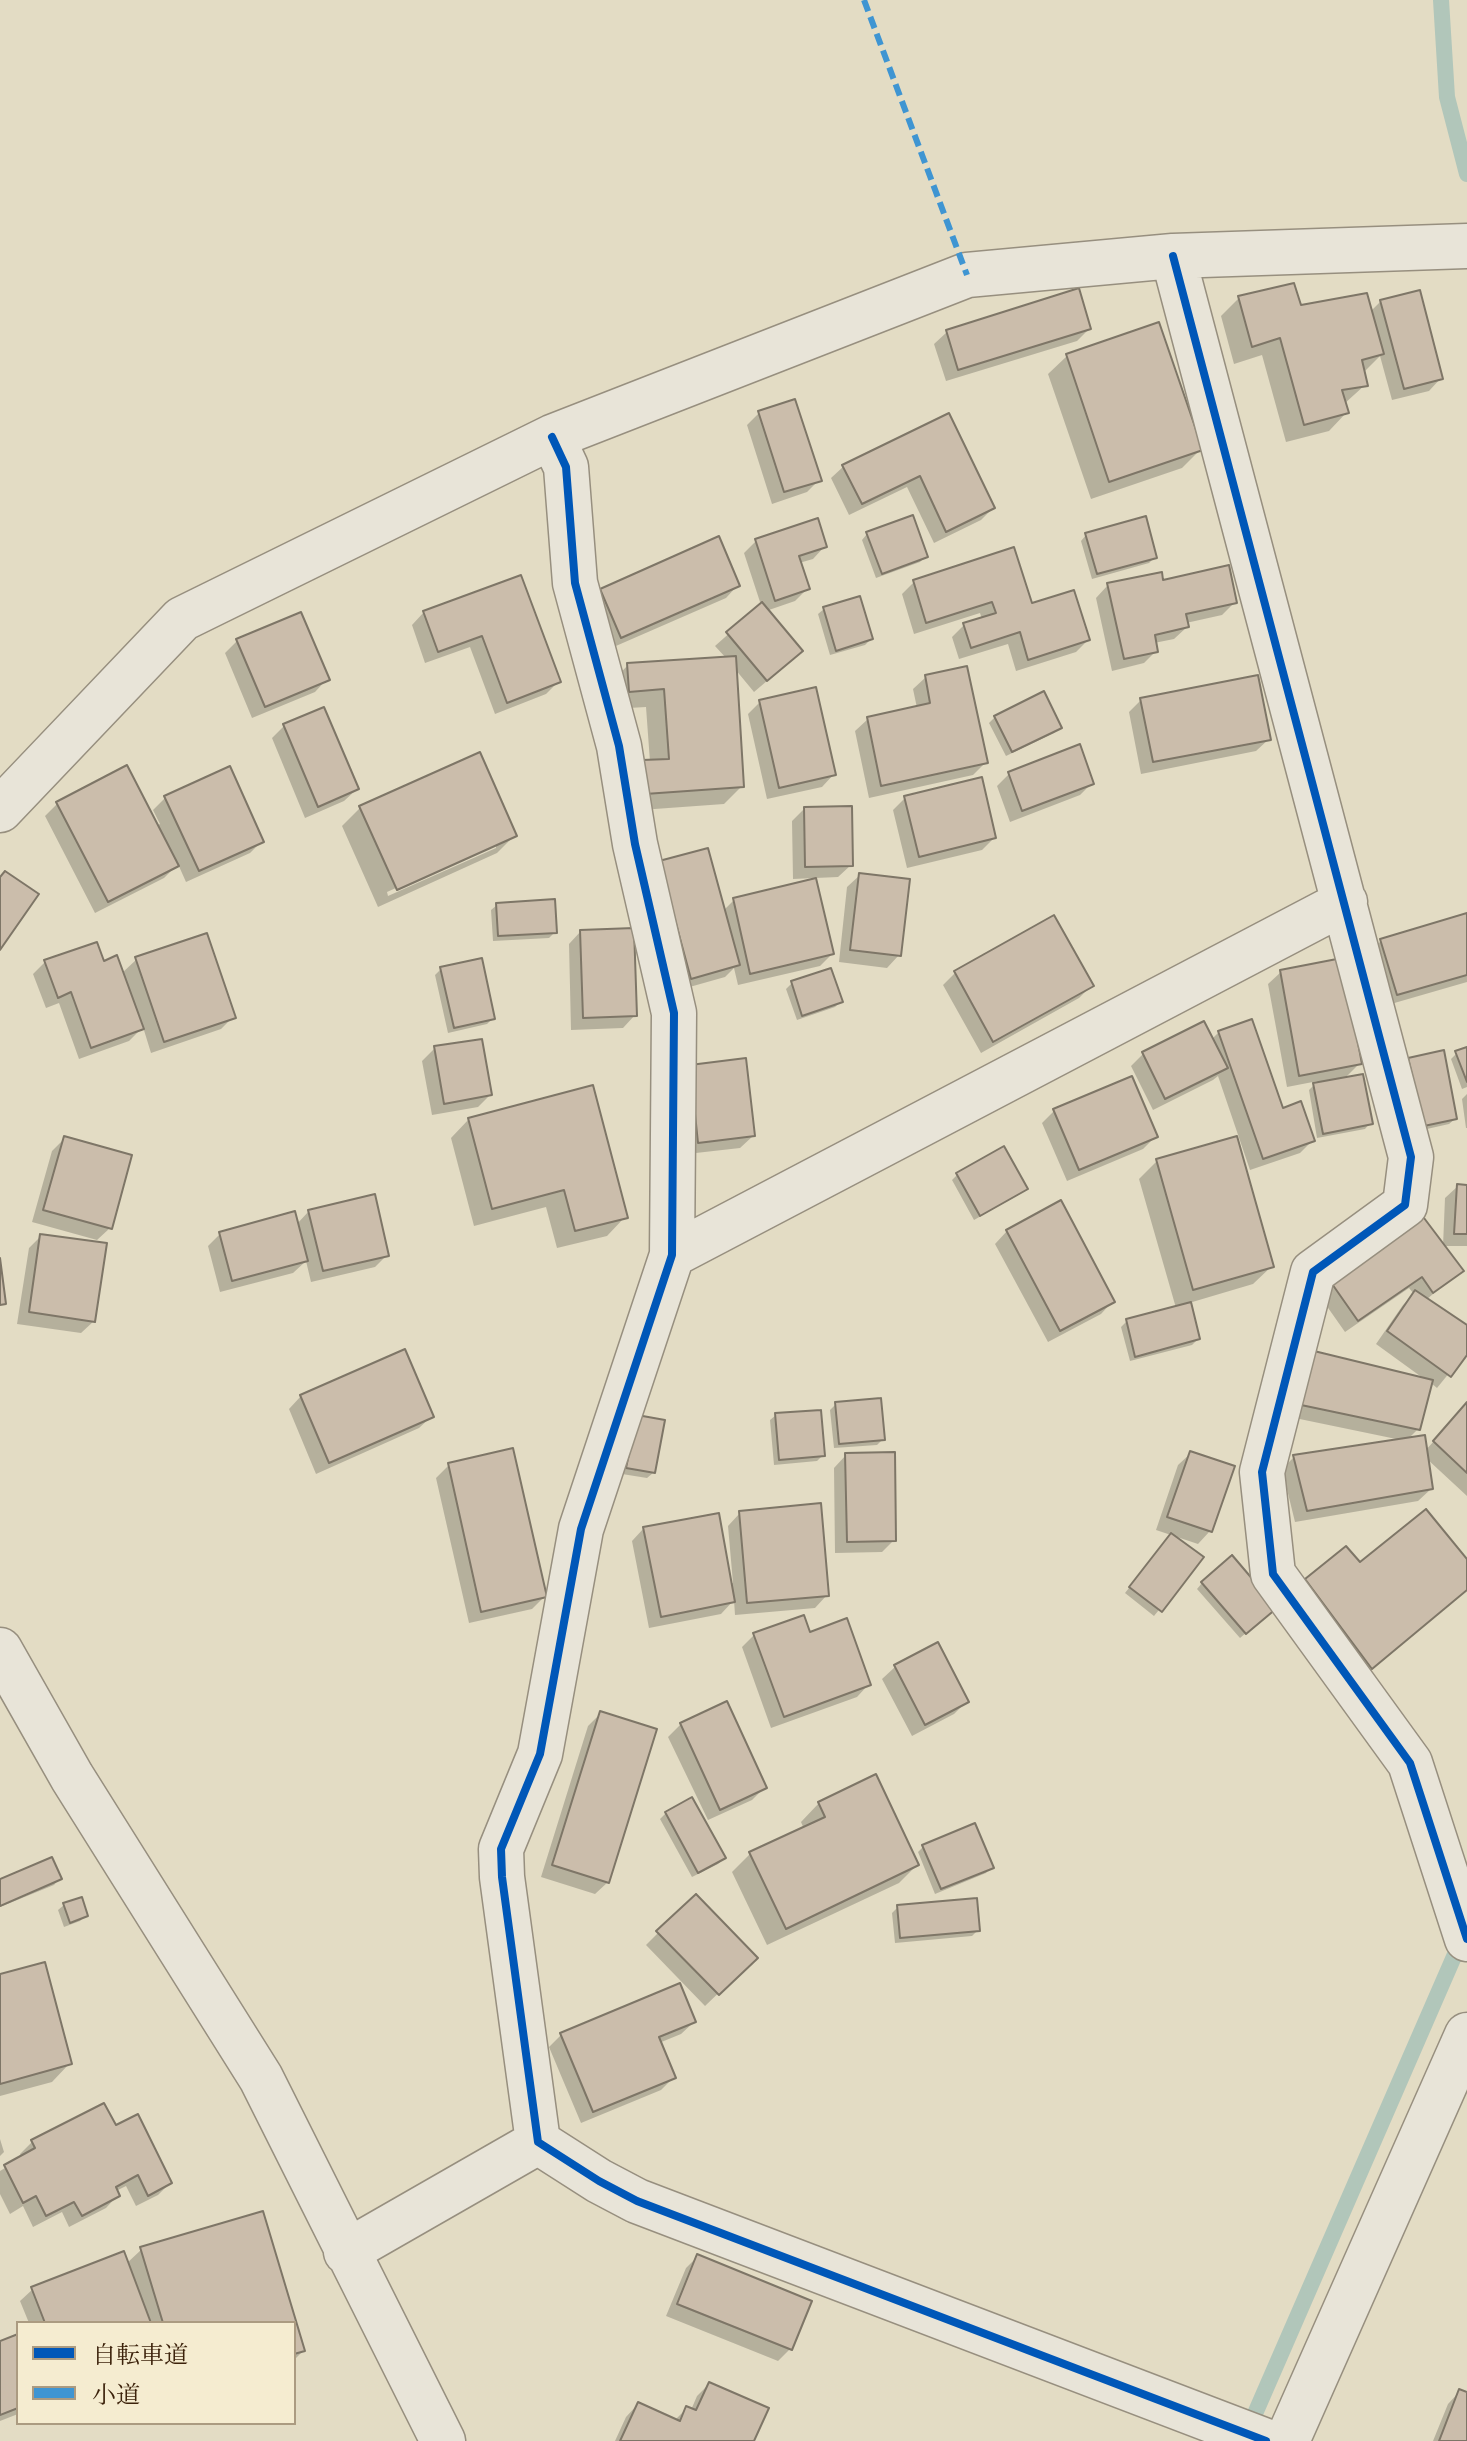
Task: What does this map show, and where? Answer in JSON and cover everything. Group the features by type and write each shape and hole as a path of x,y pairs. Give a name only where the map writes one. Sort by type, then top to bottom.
{"street":[{"path":"0,810 182,619 552,437 967,275 1173,256 1467,246"},
{"path":"1173,256 1411,1157 1405,1205 1313,1272 1262,1472 1273,1574 1410,1763 1467,1939"},
{"path":"552,437 566,467 575,583 619,746 635,844 674,1013 672,1255 581,1529 540,1754 501,1849 502,1877 538,2142 637,2201 1266,2441"},
{"path":"672,1255 1345,902"},
{"path":"0,1650 72,1777 261,2078 443,2441"},
{"path":"1287,2441 1467,2035"},
{"path":"346,2252 538,2142"}],"building":[{"path":"1294,283 1301,305 1367,293 1384,354 1362,360 1368,386 1342,390 1349,413 1304,425 1280,338 1252,347 1238,296"},
{"path":"1079,288 1091,329 958,370 946,330"},
{"path":"1420,290 1443,379 1404,389 1380,300"},
{"path":"1159,322 1203,450 1109,482 1066,354"},
{"path":"795,399 822,481 784,492 758,411"},
{"path":"949,413 995,508 946,532 920,476 862,504 842,465"},
{"path":"913,515 928,557 882,574 866,532"},
{"path":"1146,516 1157,558 1097,574 1085,533"},
{"path":"818,518 827,547 799,556 810,589 775,601 755,539"},
{"path":"719,536 740,586 621,638 600,589"},
{"path":"1014,547 1032,603 1074,590 1090,640 1028,660 1020,632 971,648 963,623 996,613 992,602 926,623 913,580"},
{"path":"1229,565 1237,603 1186,614 1189,627 1155,635 1158,652 1124,659 1107,583 1162,572 1163,580"},
{"path":"521,575 561,682 507,703 482,636 438,652 423,611"},
{"path":"860,596 873,639 836,651 823,607"},
{"path":"762,602 803,651 767,681 726,632"},
{"path":"301,612 330,680 265,707 236,639"},
{"path":"736,656 744,787 645,794 642,760 669,759 664,689 629,692 627,663"},
{"path":"967,666 988,763 881,786 867,717 930,703 925,675"},
{"path":"1258,675 1271,740 1153,762 1140,698"},
{"path":"816,687 836,775 779,788 759,700"},
{"path":"1044,691 1062,728 1012,752 994,716"},
{"path":"324,707 359,789 318,807 283,724"},
{"path":"1080,744 1094,784 1022,811 1008,772"},
{"path":"480,752 517,836 397,890 359,806"},
{"path":"127,765 179,866 108,902 56,802"},
{"path":"230,766 264,842 199,871 164,796"},
{"path":"982,777 996,838 919,857 904,796"},
{"path":"852,806 853,866 805,867 804,807"},
{"path":"708,848 740,965 691,979 659,861"},
{"path":"5,871 39,894 0,950 0,877"},
{"path":"859,873 910,879 901,956 850,950"},
{"path":"816,878 834,954 750,974 733,898"},
{"path":"555,899 557,933 498,936 496,903"},
{"path":"1467,913 1467,975 1397,995 1380,939"},
{"path":"1054,915 1094,986 993,1042 954,971"},
{"path":"634,928 637,1016 583,1018 580,930"},
{"path":"207,933 236,1018 164,1042 135,957"},
{"path":"97,942 104,961 117,955 144,1029 91,1048 71,992 58,998 44,960"},
{"path":"482,958 495,1019 454,1028 440,967"},
{"path":"1342,958 1362,1064 1299,1076 1280,970"},
{"path":"831,968 843,1002 802,1016 791,981"},
{"path":"1252,1019 1283,1108 1301,1101 1315,1141 1263,1159 1218,1031"},
{"path":"1204,1021 1228,1068 1165,1099 1142,1052"},
{"path":"482,1039 492,1095 444,1104 434,1046"},
{"path":"1467,1047 1467,1082 1455,1051"},
{"path":"1444,1050 1457,1119 1424,1126 1408,1058"},
{"path":"746,1058 755,1136 698,1143 690,1065"},
{"path":"1363,1074 1373,1124 1323,1134 1313,1083"},
{"path":"1132,1076 1158,1137 1079,1170 1053,1109"},
{"path":"593,1085 628,1218 575,1231 564,1190 492,1209 468,1118"},
{"path":"64,1136 132,1155 112,1229 43,1210"},
{"path":"1237,1136 1274,1267 1193,1290 1156,1159"},
{"path":"1004,1146 1028,1189 980,1216 956,1173"},
{"path":"1457,1184 1467,1185 1467,1234 1454,1234"},
{"path":"375,1194 389,1256 323,1271 308,1210"},
{"path":"1061,1200 1115,1302 1060,1331 1006,1230"},
{"path":"295,1211 308,1261 232,1281 219,1232"},
{"path":"1421,1214 1464,1271 1433,1293 1422,1277 1358,1321 1330,1281"},
{"path":"40,1234 107,1243 95,1322 29,1312"},
{"path":"0,1258 6,1304 0,1305"},
{"path":"1415,1290 1467,1325 1467,1355 1451,1377 1387,1331"},
{"path":"1191,1302 1200,1339 1135,1357 1126,1319"},
{"path":"405,1349 434,1417 329,1463 300,1395"},
{"path":"1314,1351 1433,1380 1420,1430 1301,1405"},
{"path":"881,1398 885,1440 839,1444 835,1402"},
{"path":"1467,1402 1467,1473 1433,1441"},
{"path":"821,1410 825,1456 779,1460 775,1413"},
{"path":"637,1415 665,1420 655,1473 626,1468"},
{"path":"1425,1435 1433,1489 1307,1511 1293,1455"},
{"path":"513,1448 547,1597 481,1612 448,1463"},
{"path":"1190,1451 1235,1466 1212,1532 1167,1517"},
{"path":"895,1452 896,1541 847,1542 845,1453"},
{"path":"821,1503 829,1596 747,1603 739,1511"},
{"path":"1426,1509 1467,1559 1467,1590 1372,1669 1305,1579 1346,1546 1360,1562"},
{"path":"719,1513 735,1602 661,1617 643,1527"},
{"path":"1171,1533 1204,1557 1162,1612 1129,1587"},
{"path":"1232,1555 1277,1608 1246,1634 1201,1582"},
{"path":"804,1615 810,1632 847,1618 871,1685 784,1717 753,1633"},
{"path":"938,1642 969,1702 925,1725 894,1665"},
{"path":"727,1701 767,1788 720,1810 680,1723"},
{"path":"600,1711 657,1729 609,1883 552,1865"},
{"path":"876,1774 919,1865 786,1929 749,1852 825,1817 818,1802"},
{"path":"692,1797 726,1858 698,1873 665,1812"},
{"path":"975,1823 994,1868 941,1889 922,1845"},
{"path":"52,1857 62,1879 0,1906 0,1879"},
{"path":"696,1894 758,1958 719,1995 656,1931"},
{"path":"82,1897 88,1916 70,1923 63,1903"},
{"path":"977,1898 980,1931 900,1938 897,1905"},
{"path":"45,1962 72,2064 0,2084 0,1974"},
{"path":"680,1983 696,2022 659,2037 676,2078 593,2112 560,2033"},
{"path":"104,2103 116,2125 138,2114 172,2183 148,2196 138,2175 116,2187 120,2196 82,2216 74,2202 46,2216 36,2196 23,2203 4,2165 35,2148 31,2140"},
{"path":"263,2211 296,2321 162,2321 140,2247"},
{"path":"124,2251 150,2321 44,2321 31,2287"},
{"path":"697,2254 812,2301 792,2350 677,2304"},
{"path":"296,2321 305,2351 296,2353"},
{"path":"16,2335 16,2409 0,2415 0,2341"},
{"path":"709,2382 769,2408 754,2441 620,2441 638,2402 680,2421 686,2406 696,2410"},
{"path":"1459,2389 1467,2392 1467,2441 1439,2441"}],"waterway":[{"path":"1441,0 1447,97 1467,174"},
{"path":"1247,2432 1463,1936"}],"marked path":[{"path":"864,0 967,275"}],"cycle path":[{"path":"1173,256 1411,1157 1405,1205 1313,1272 1262,1472 1273,1574 1410,1763 1467,1939"},
{"path":"552,437 566,467 575,583 619,746 635,844 674,1013 672,1255 581,1529 540,1754 501,1849 502,1877 538,2142 637,2201 1266,2441"}]}
